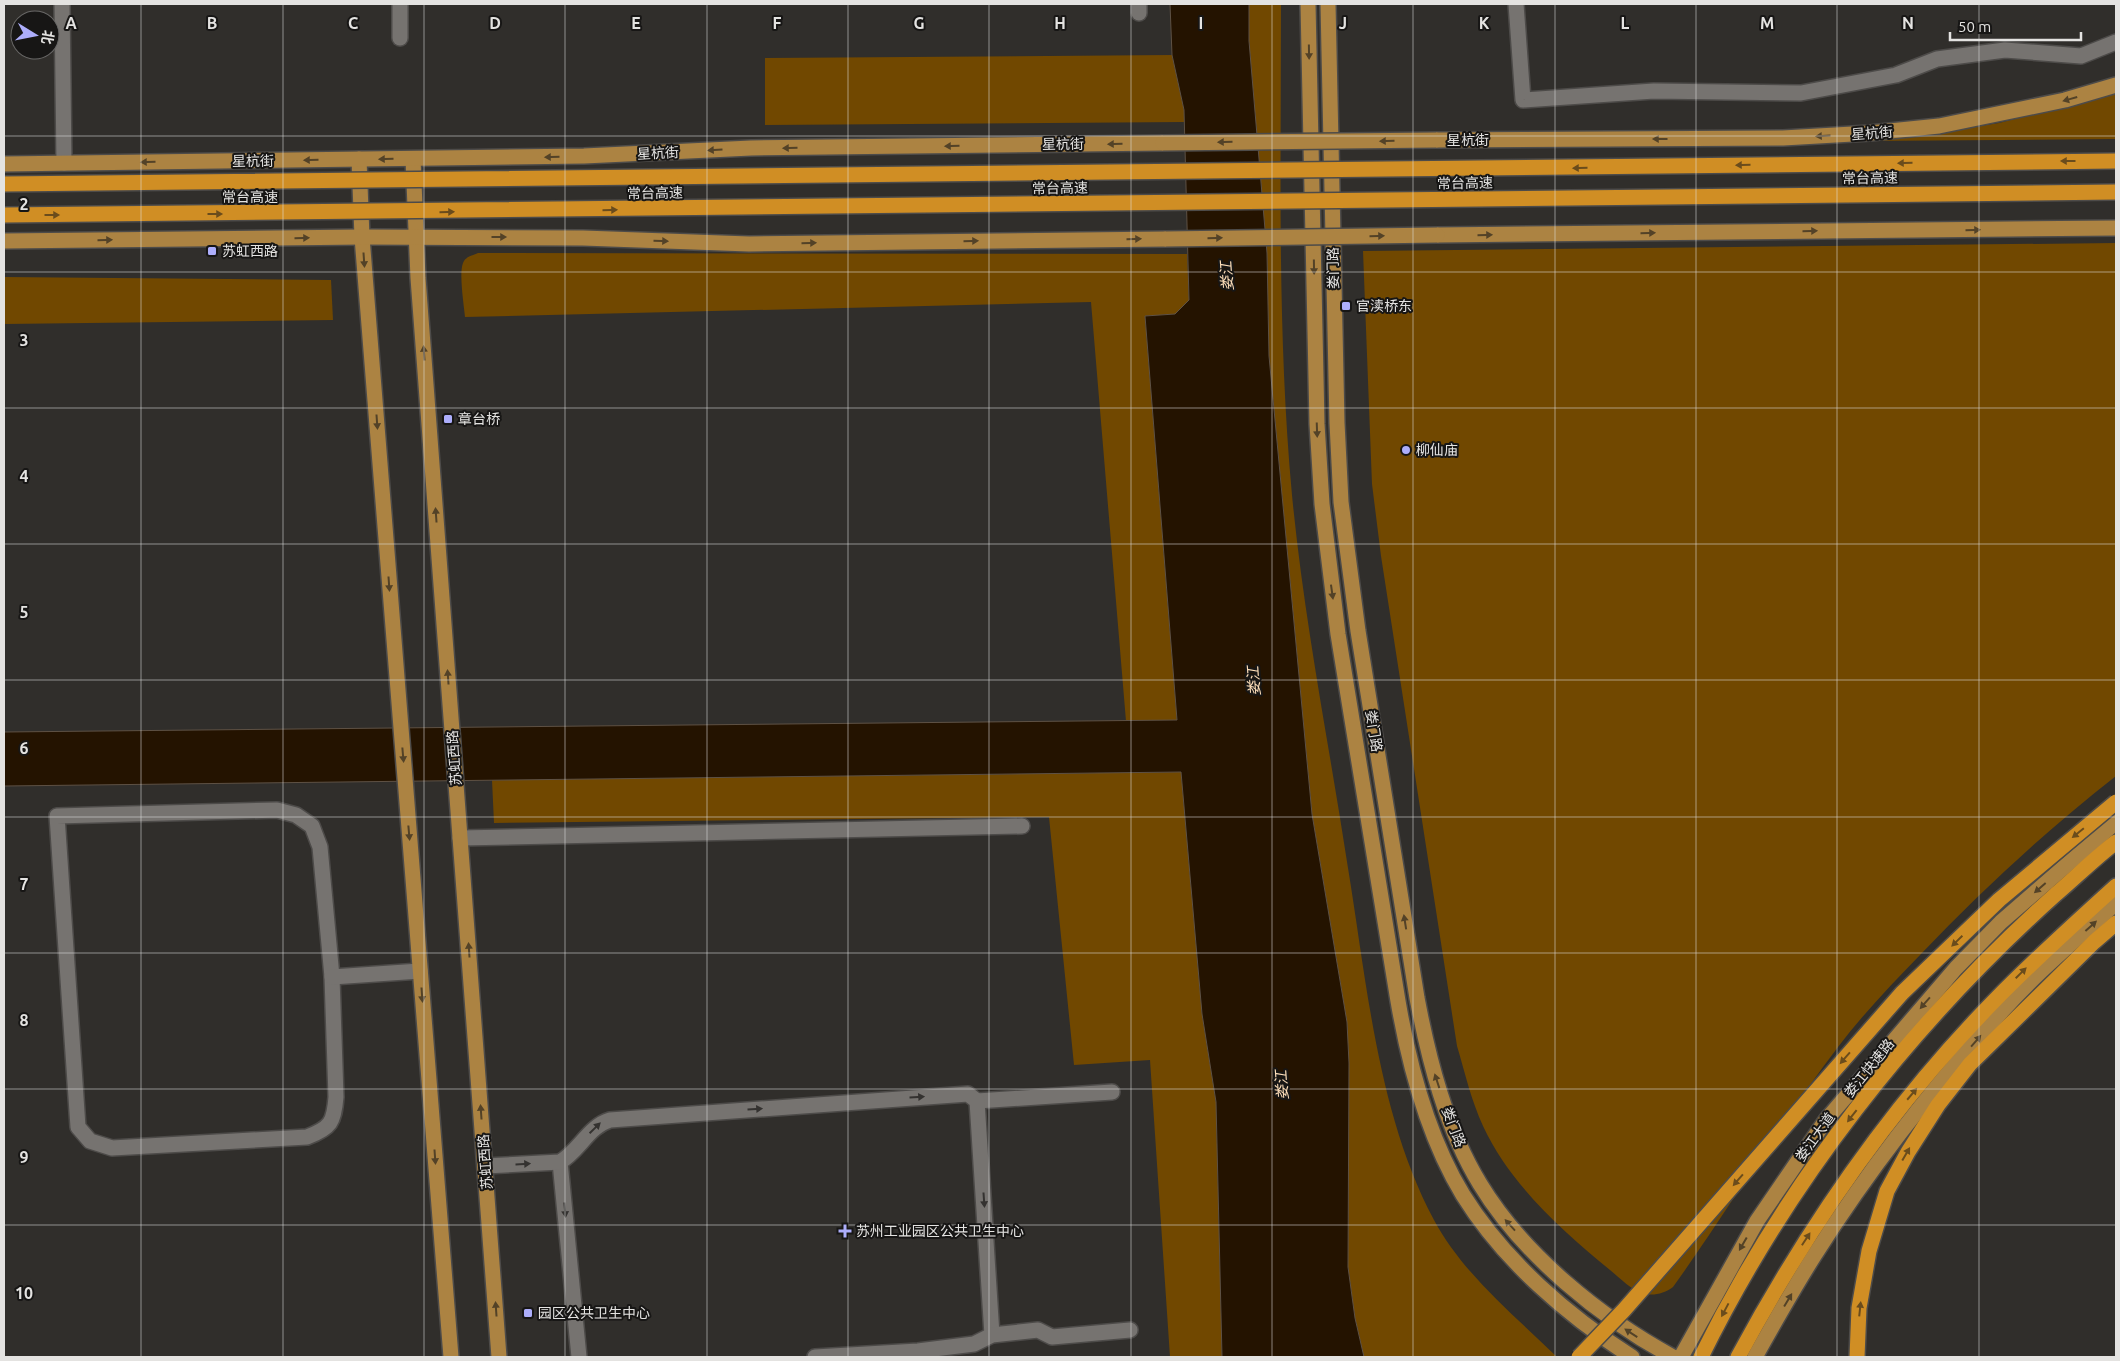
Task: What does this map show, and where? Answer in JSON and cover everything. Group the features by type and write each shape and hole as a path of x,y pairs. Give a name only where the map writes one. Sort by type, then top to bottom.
{"highway":[{"name":"常台高速","path":"4,184 2116,161"},
{"name":"常台高速","path":"4,216 2116,192"},
{"path":"1579,1357 1624,1310 1902,993 1999,900 2116,802"},
{"name":"娄江快速路","path":"1701,1357 1739,1285 1777,1222 1806,1178 1881,1079 1924,1026 2013,932 2116,842"},
{"path":"1738,1357 1801,1248 1853,1170 1903,1104 1993,1001 2036,958 2116,886"},
{"path":"1857,1357 1860,1308 1868,1256 1885,1196 1908,1152 1938,1106 1970,1064 2094,942 2116,923"}],"main road":[{"name":"娄门路","path":"1308,4 1316,397 1322,504 1340,644 1398,1001 1407,1045 1420,1091 1438,1142 1454,1177 1474,1210 1487,1228 1541,1287 1583,1323 1632,1357"},
{"name":"娄门路","path":"1328,4 1336,414 1341,502 1358,631 1417,998 1430,1058 1438,1085 1464,1153 1480,1184 1502,1216 1555,1272 1589,1302 1626,1330 1673,1357"},
{"name":"星杭街","path":"4,164 584,156 763,148 1783,138 1870,133 1949,124 2065,100 2116,85"},
{"path":"359,159 362,237 450,1357"},
{"name":"苏虹西路","path":"413,159 415,237 499,1357"},
{"path":"4,241 415,237 583,238 760,244 2116,228"},
{"name":"娄江大道","path":"1681,1357 1757,1221 1792,1168 1844,1098 1944,981 1994,928 2116,822"},
{"path":"1755,1357 1814,1256 1877,1165 1920,1108 2004,1008 2116,903"}],"street":[{"path":"62,4 64,163"},
{"path":"400,4 400,38"},
{"path":"1516,4 1524,100 1654,91 1801,93 1896,75 1937,59 2005,50 2081,56 2116,42"},
{"path":"277,810 296,815 312,826 320,847 332,977 336,1096 334,1115 324,1131 307,1137 112,1148 90,1141 78,1127 57,816 277,810"},
{"path":"460,838 1022,826"},
{"path":"332,977 420,972"},
{"path":"485,1166 560,1162 568,1157 600,1123 610,1120 968,1094 977,1101 1112,1092"},
{"path":"977,1101 992,1335"},
{"path":"560,1162 579,1357"},
{"path":"815,1357 918,1354 974,1344 992,1335 1038,1330 1052,1337 1130,1330"}],"shaded area":[{"path":"1249,4 1281,4 1282,311 1287,434 1292,495 1303,589 1317,682 1369,1003 1387,1093 1415,1179 1434,1220 1446,1240 1490,1293 1557,1357 1364,1357 1355,1318 1348,1267 1349,1063 1347,1022 1312,814 1269,356 1267,253 1249,41"},
{"path":"1172,55 1184,110 1184,122 765,125 765,58"},
{"path":"2116,93 2116,139 1864,141 1918,136 1999,123"},
{"path":"2116,243 2116,776 2040,839 1991,884 1878,999 1816,1076 1673,1287 1656,1294 1649,1295 1640,1292 1622,1280 1573,1239 1538,1205 1507,1167 1483,1126 1468,1086 1457,1046 1381,556 1372,484 1363,251"},
{"path":"478,253 1187,254 1189,300 1176,314 1145,316 1177,720 1126,721 1091,302 465,317 461,280 462,265 467,258"},
{"path":"4,277 331,280 333,320 4,324"},
{"path":"1181,772 1202,1014 1216,1102 1222,1357 1170,1357 1150,1060 1074,1065 1049,817 494,823 492,780"}],"water":[{"name":"娄江","path":"1170,4 1249,4 1249,41 1267,253 1269,356 1312,814 1347,1022 1349,1063 1348,1267 1355,1318 1364,1357 1222,1357 1216,1102 1202,1014 1181,772 4,786 4,732 1177,720 1145,316 1175,314 1189,300 1184,110 1172,55"}],"place":[{"name":"苏虹西路","path":"212,251"},
{"name":"官渎桥东","path":"1346,306"},
{"name":"章台桥","path":"448,419"},
{"name":"柳仙庙","path":"1406,450"},
{"name":"苏州工业园区公共卫生中心","path":"845,1231"},
{"name":"园区公共卫生中心","path":"528,1313"}]}
